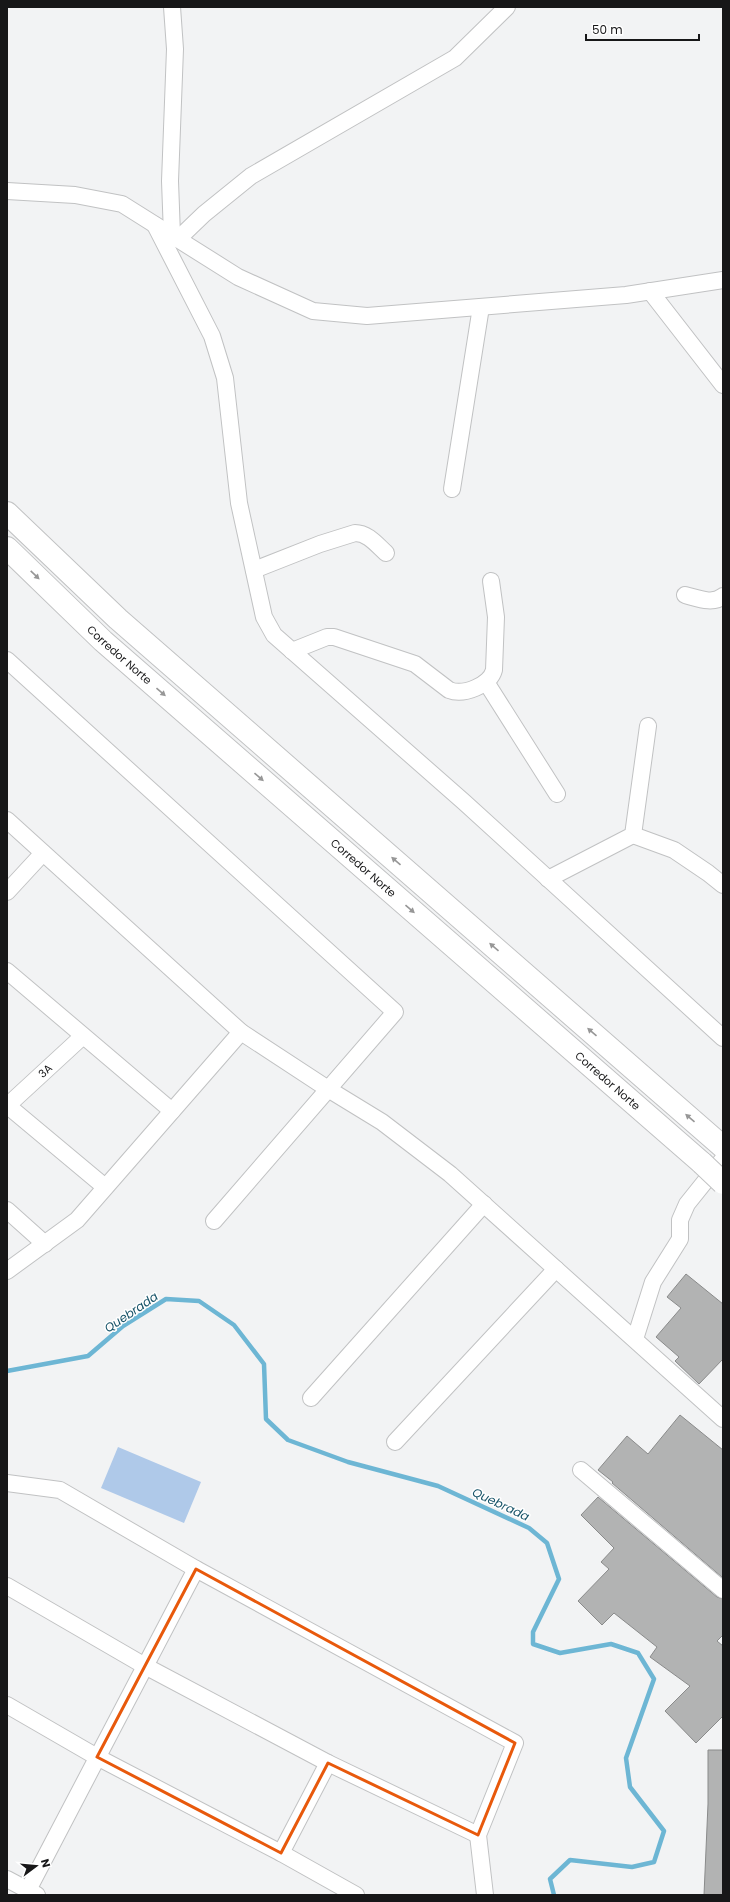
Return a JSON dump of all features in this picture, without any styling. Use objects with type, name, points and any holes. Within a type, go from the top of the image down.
[{"type":"highway","name":"Corredor Norte","points":[[7,513],[118,619],[717,1153],[723,1183]]},
{"type":"highway","name":"Corredor Norte","points":[[7,548],[103,641],[717,1153]]},
{"type":"street","points":[[172,7],[175,49],[170,181],[175,237]]},
{"type":"street","points":[[175,237],[251,176],[455,58],[502,9]]},
{"type":"street","points":[[7,191],[75,196],[122,204],[238,277],[313,311],[367,316],[626,295],[723,280]]},
{"type":"street","points":[[155,225],[212,336],[225,378],[239,503],[264,617],[274,635],[464,802],[723,1038]]},
{"type":"street","points":[[650,291],[723,385]]},
{"type":"street","points":[[452,489],[481,307]]},
{"type":"street","points":[[254,570],[320,544],[361,533],[367,536],[386,553]]},
{"type":"street","points":[[292,651],[327,637],[334,637],[415,664],[449,690],[462,692],[486,682],[492,677],[494,670],[496,616],[491,581]]},
{"type":"street","points":[[685,595],[710,600],[718,600],[723,596]]},
{"type":"street","points":[[7,660],[395,1012],[214,1220]]},
{"type":"street","points":[[486,682],[557,794]]},
{"type":"street","points":[[633,835],[648,726]]},
{"type":"street","points":[[7,820],[241,1032],[328,1089],[382,1122],[450,1174],[723,1419]]},
{"type":"street","points":[[548,878],[633,835],[674,850],[708,872],[723,885]]},
{"type":"street","points":[[7,892],[43,853]]},
{"type":"street","points":[[7,972],[172,1111]]},
{"type":"street","points":[[7,1271],[77,1220],[241,1032]]},
{"type":"street","name":"3A","points":[[7,1106],[84,1036]]},
{"type":"street","points":[[7,1106],[105,1187]]},
{"type":"street","points":[[635,1339],[653,1282],[680,1239],[680,1220],[687,1204],[717,1153]]},
{"type":"street","points":[[311,1398],[484,1204]]},
{"type":"street","points":[[7,1210],[45,1244]]},
{"type":"street","points":[[395,1442],[556,1269]]},
{"type":"street","points":[[581,1470],[723,1590]]},
{"type":"street","points":[[7,1483],[60,1490],[196,1569],[515,1743],[478,1836],[485,1895]]},
{"type":"street","points":[[7,1879],[33,1892],[97,1757],[196,1569]]},
{"type":"street","points":[[7,1586],[145,1666],[328,1763],[478,1836]]},
{"type":"street","points":[[7,1705],[97,1757],[280,1853],[356,1895]]},
{"type":"street","points":[[280,1853],[328,1763]]},
{"type":"highlighted area","points":[[196,1569],[515,1743],[478,1835],[328,1763],[281,1853],[97,1757]]},
{"type":"shaded area","points":[[118,1447],[201,1482],[184,1523],[101,1488]]},
{"type":"building","points":[[686,1274],[723,1304],[723,1359],[699,1384],[675,1361],[679,1357],[656,1337],[681,1308],[667,1297]]},
{"type":"building","points":[[680,1415],[723,1450],[723,1578],[598,1470],[627,1436],[648,1454]]},
{"type":"building","points":[[598,1497],[717,1597],[723,1599],[723,1635],[717,1641],[723,1646],[723,1716],[696,1743],[665,1711],[690,1686],[650,1657],[657,1647],[614,1613],[602,1625],[578,1601],[609,1569],[601,1562],[614,1548],[581,1515]]},
{"type":"building","points":[[708,1750],[723,1750],[723,1895],[704,1895],[708,1804]]},
{"type":"waterway","name":"Quebrada","points":[[7,1371],[88,1356],[123,1326],[166,1299],[199,1301],[234,1325],[264,1364],[266,1419],[288,1440],[348,1462],[438,1486],[529,1528],[547,1543],[559,1579],[533,1632],[533,1644],[560,1653],[611,1644],[638,1653],[654,1679],[626,1758],[630,1787],[664,1831],[654,1862],[632,1867],[570,1860],[550,1879],[554,1895]]}]
